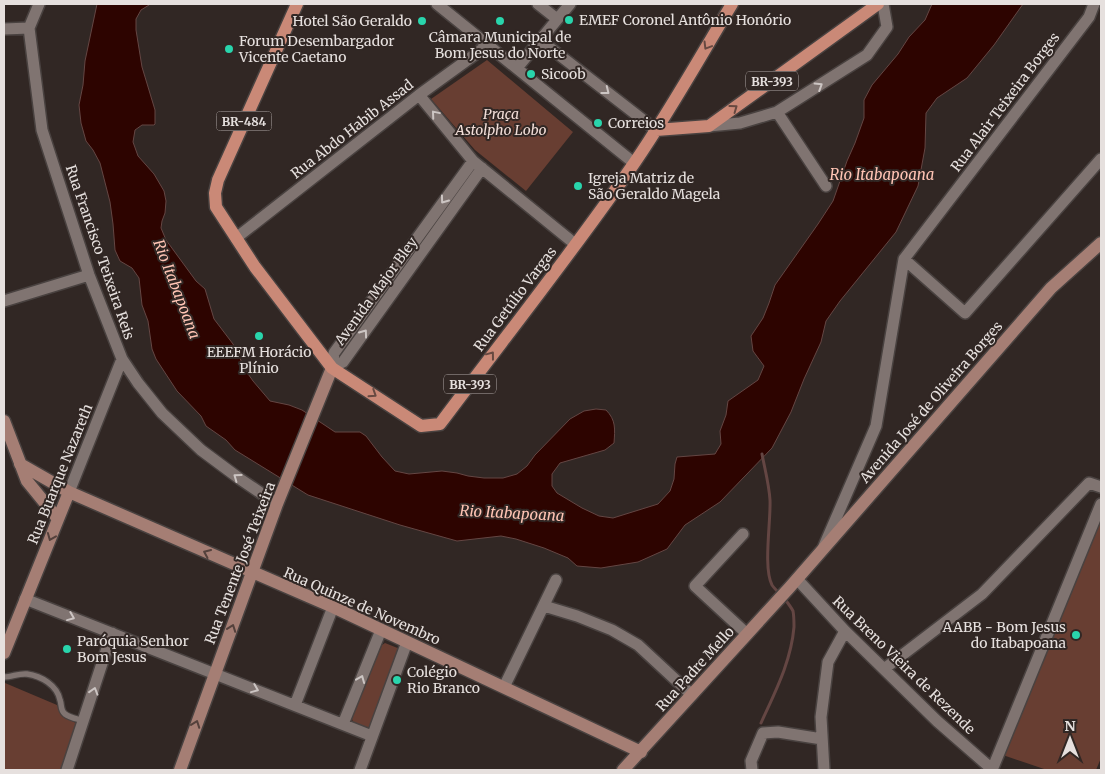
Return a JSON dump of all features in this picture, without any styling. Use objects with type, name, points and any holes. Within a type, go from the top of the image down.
[{"type":"main road","name":"BR-484","points":[[297,4],[218,180],[215,193],[216,207],[255,267],[332,368]]},
{"type":"main road","name":"BR-393","points":[[634,163],[732,4]]},
{"type":"main road","name":"BR-393","points":[[709,126],[878,4]]},
{"type":"main road","points":[[656,130],[709,126]]},
{"type":"main road","name":"Rua Getúlio Vargas","points":[[332,368],[421,426],[440,424],[634,163]]},
{"type":"main road","name":"Avenida José de Oliveira Borges","points":[[793,583],[1051,288],[1101,243]]},
{"type":"main road","name":"Rua Tenente José Teixeira","points":[[180,770],[277,504],[332,368]]},
{"type":"main road","points":[[4,421],[27,481],[58,519]]},
{"type":"main road","name":"Rua Quinze de Novembro","points":[[20,464],[69,492],[333,608],[641,752]]},
{"type":"main road","name":"Rua Buarque Nazareth","points":[[4,653],[69,492]]},
{"type":"main road","name":"Rua Padre Mello","points":[[623,770],[793,583]]},
{"type":"street","name":"Rua Francisco Teixeira Reis","points":[[38,4],[29,28],[42,130],[89,275],[122,359],[162,413],[195,444],[277,504]]},
{"type":"street","points":[[437,4],[634,163]]},
{"type":"street","points":[[538,4],[557,19]]},
{"type":"street","points":[[517,68],[570,4]]},
{"type":"street","points":[[709,126],[740,123],[778,112],[867,55],[887,27],[883,4]]},
{"type":"street","name":"Rua Alair Teixeira Borges","points":[[821,552],[876,426],[904,259],[1089,17],[1094,4]]},
{"type":"street","points":[[4,29],[29,28]]},
{"type":"street","points":[[540,40],[656,130]]},
{"type":"street","name":"Rua Abdo Habib Assad","points":[[236,238],[419,95],[488,44]]},
{"type":"street","points":[[419,95],[478,164],[575,244]]},
{"type":"street","points":[[778,112],[826,186]]},
{"type":"street","points":[[904,259],[965,313],[1101,160]]},
{"type":"street","name":"Avenida Major Bley","points":[[332,368],[334,353],[478,164]]},
{"type":"street","points":[[4,301],[89,275]]},
{"type":"street","name":"Rua Buarque Nazareth","points":[[69,492],[122,359]]},
{"type":"street","points":[[884,669],[982,594],[1089,483],[1101,487]]},
{"type":"street","points":[[992,770],[1101,504]]},
{"type":"street","points":[[744,534],[695,586],[747,634]]},
{"type":"street","points":[[504,687],[556,580]]},
{"type":"street","name":"Rua Breno Vieira de Rezende","points":[[793,583],[937,721],[992,770]]},
{"type":"street","points":[[25,599],[372,736]]},
{"type":"street","points":[[544,606],[577,616],[612,630],[638,645],[692,695]]},
{"type":"street","points":[[295,705],[333,608]]},
{"type":"street","points":[[343,724],[381,630]]},
{"type":"street","points":[[824,770],[821,717],[828,662],[845,631]]},
{"type":"street","points":[[67,770],[112,633]]},
{"type":"street","points":[[360,770],[407,642]]},
{"type":"street","points":[[752,766],[763,733],[778,732],[822,739]]},
{"type":"lane","points":[[4,677],[26,674],[48,682],[57,692],[61,708],[65,714],[84,722]]},
{"type":"green space","name":"Praça Astolpho Lobo","points":[[487,60],[573,132],[526,191],[475,150],[431,99]]},
{"type":"green space","name":"AABB - Bom Jesus do Itabapoana","points":[[1101,516],[1101,758],[1096,770],[1047,770],[1000,754]]},
{"type":"green space","points":[[385,643],[400,649],[369,729],[353,722],[351,716],[382,645]]},
{"type":"green space","points":[[5,683],[57,705],[64,717],[80,725],[64,770],[4,770]]},
{"type":"water","name":"Rio Itabapoana","points":[[97,4],[149,4],[141,10],[136,19],[136,30],[142,67],[155,110],[155,124],[142,125],[135,130],[133,142],[138,156],[154,174],[164,191],[166,201],[161,228],[166,240],[196,281],[205,289],[214,319],[233,344],[246,371],[270,401],[302,410],[335,432],[360,432],[366,436],[395,471],[409,474],[442,471],[484,478],[503,478],[517,474],[527,466],[535,455],[570,419],[584,411],[606,410],[612,417],[614,425],[614,443],[605,450],[560,463],[552,474],[552,486],[557,493],[582,508],[599,516],[613,518],[658,504],[670,491],[677,457],[715,454],[721,444],[720,431],[726,415],[728,401],[758,380],[764,366],[753,351],[751,336],[763,318],[775,285],[833,201],[864,118],[864,100],[872,85],[898,54],[909,37],[925,20],[932,4],[1023,4],[994,45],[967,78],[937,98],[926,113],[925,148],[918,186],[896,232],[826,321],[821,342],[791,412],[772,448],[720,502],[685,525],[667,549],[638,562],[601,568],[577,566],[568,558],[544,548],[501,536],[457,541],[400,525],[308,495],[235,450],[226,440],[206,426],[201,416],[177,391],[156,359],[152,349],[148,321],[142,305],[139,278],[132,268],[120,261],[115,250],[110,202],[100,163],[86,141],[81,123],[79,105],[85,61]]},
{"type":"waterway","points":[[762,454],[770,500],[769,577],[772,585],[780,594]]},
{"type":"waterway","points":[[761,723],[782,676],[790,652],[794,617],[793,611],[784,598]]},
{"type":"place","name":"EMEF Coronel Antônio Honório","points":[[569,20]]},
{"type":"place","name":"Hotel São Geraldo","points":[[422,21]]},
{"type":"place","name":"Câmara Municipal de Bom Jesus do Norte","points":[[500,21]]},
{"type":"place","name":"Forum Desembargador Vicente Caetano","points":[[229,49]]},
{"type":"place","name":"Sicoob","points":[[531,74]]},
{"type":"place","name":"Correios","points":[[598,123]]},
{"type":"place","name":"Igreja Matriz de São Geraldo Magela","points":[[578,186]]},
{"type":"place","name":"EEEFM Horácio Plínio","points":[[259,336]]},
{"type":"place","name":"AABB - Bom Jesus do Itabapoana","points":[[1076,635]]},
{"type":"place","name":"Paróquia Senhor Bom Jesus","points":[[67,649]]},
{"type":"place","name":"Colégio Rio Branco","points":[[397,680]]}]
